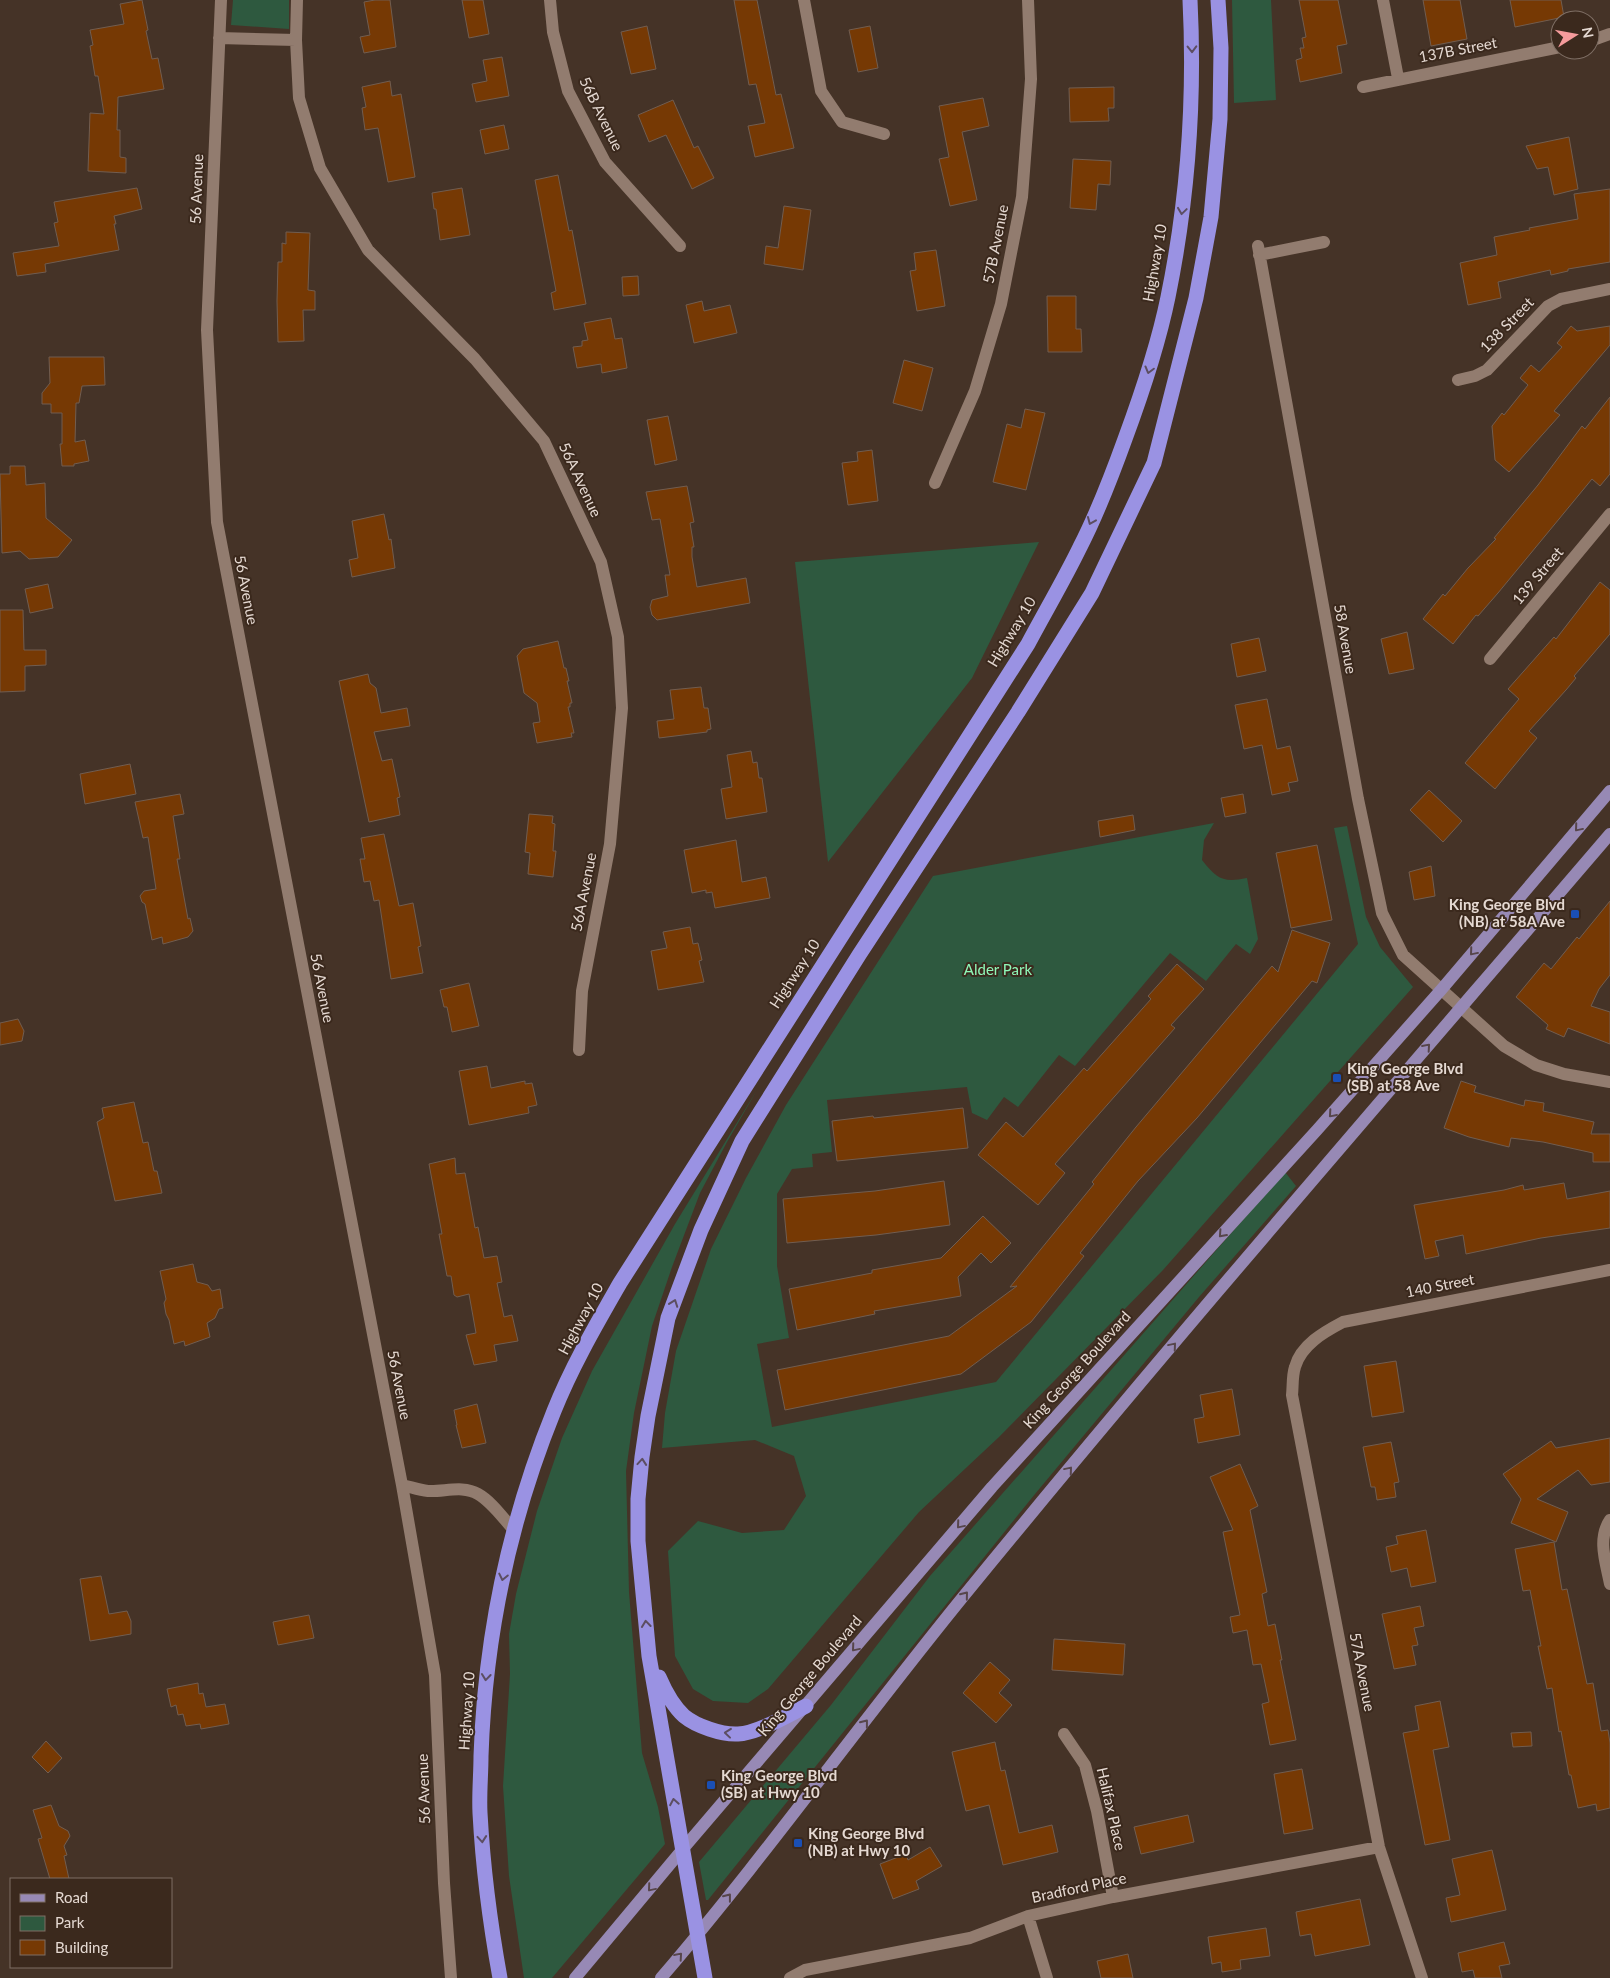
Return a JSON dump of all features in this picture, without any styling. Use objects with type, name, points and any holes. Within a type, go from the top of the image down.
[{"type":"highway","name":"Highway 10","points":[[500,1978],[489,1921],[480,1812],[483,1709],[492,1629],[513,1529],[554,1411],[584,1347],[620,1283],[1028,644],[1081,547],[1114,468],[1145,383],[1168,298],[1183,209],[1191,119],[1192,49],[1190,0]]},
{"type":"highway","points":[[705,1978],[649,1656],[638,1541],[638,1499],[648,1416],[668,1318],[701,1230],[742,1141],[859,955],[1018,712],[1092,593],[1154,463],[1196,298],[1211,217],[1220,120],[1218,0]]},
{"type":"highway","points":[[649,1656],[666,1693],[685,1716],[714,1732],[739,1734],[765,1726],[806,1706]]},
{"type":"main road","name":"King George Boulevard","points":[[575,1978],[992,1488],[1317,1130],[1441,990],[1610,791]]},
{"type":"main road","points":[[661,1978],[698,1935],[965,1594],[1304,1190],[1610,834]]},
{"type":"street","name":"56 Avenue","points":[[221,0],[207,330],[217,522],[402,1484],[435,1676],[444,1883],[451,1978]]},
{"type":"street","name":"56A Avenue","points":[[297,0],[296,40],[299,98],[320,168],[368,250],[475,359],[544,441],[601,562],[618,637],[622,708],[610,844],[582,991],[579,1050]]},
{"type":"street","name":"56B Avenue","points":[[550,0],[553,32],[568,91],[605,162],[680,246]]},
{"type":"street","points":[[804,0],[821,91],[842,122],[884,134]]},
{"type":"street","name":"57B Avenue","points":[[935,483],[975,391],[1001,304],[1022,197],[1031,79],[1028,0]]},
{"type":"street","points":[[1383,0],[1398,78]]},
{"type":"street","points":[[219,38],[296,40]]},
{"type":"street","name":"137B Street","points":[[1363,87],[1398,78],[1550,48]]},
{"type":"street","name":"58 Avenue","points":[[1324,242],[1258,251],[1357,789],[1382,912],[1403,955],[1504,1046],[1536,1065],[1564,1074],[1610,1082]]},
{"type":"street","name":"138 Street","points":[[1458,380],[1475,376],[1487,370],[1548,306],[1561,299],[1610,290]]},
{"type":"street","name":"139 Street","points":[[1490,659],[1610,514]]},
{"type":"street","name":"140 Street","points":[[1295,1367],[1304,1350],[1312,1342],[1326,1330],[1343,1322],[1610,1270]]},
{"type":"street","name":"57A Avenue","points":[[1295,1367],[1292,1395],[1379,1847],[1422,1978]]},
{"type":"street","points":[[402,1484],[425,1491],[453,1489],[476,1493],[489,1502],[513,1529]]},
{"type":"street","points":[[1610,1520],[1603,1532],[1603,1548],[1610,1584]]},
{"type":"street","name":"Halifax Place","points":[[1064,1734],[1085,1765],[1097,1811],[1113,1897]]},
{"type":"street","name":"Bradford Place","points":[[790,1978],[805,1970],[970,1938],[1028,1916],[1113,1897],[1379,1847]]},
{"type":"street","points":[[1028,1916],[1047,1978]]},
{"type":"green space","points":[[233,0],[289,0],[289,29],[231,25]]},
{"type":"green space","points":[[1232,0],[1271,0],[1276,100],[1234,103]]},
{"type":"green space","points":[[1039,542],[972,678],[828,862],[795,562]]},
{"type":"green space","name":"Alder Park","points":[[1214,823],[1204,840],[1202,860],[1212,872],[1226,880],[1247,878],[1258,939],[1250,954],[1236,944],[1206,981],[1170,953],[1075,1066],[1059,1055],[1018,1107],[1004,1097],[987,1120],[972,1113],[967,1087],[827,1100],[832,1152],[812,1154],[813,1167],[792,1169],[777,1194],[777,1266],[789,1338],[757,1344],[772,1427],[996,1382],[1358,944],[1334,828],[1347,826],[1366,917],[1380,947],[1413,987],[1163,1270],[999,1437],[919,1512],[768,1689],[748,1703],[713,1701],[693,1689],[675,1656],[668,1551],[698,1521],[742,1533],[784,1530],[806,1496],[794,1456],[755,1440],[662,1448],[665,1413],[676,1351],[711,1249],[746,1178],[786,1105],[933,876]]},
{"type":"green space","points":[[757,1090],[700,1193],[672,1267],[652,1326],[634,1413],[626,1471],[629,1592],[642,1753],[658,1807],[665,1844],[552,1978],[524,1978],[509,1876],[503,1786],[510,1674],[509,1634],[516,1594],[537,1511],[562,1438],[592,1371],[675,1224]]},
{"type":"green space","points":[[1285,1172],[1296,1186],[1199,1297],[1035,1494],[708,1900],[706,1900],[699,1862],[831,1705],[930,1576]]},
{"type":"building","points":[[142,0],[152,59],[158,58],[164,89],[118,97],[117,130],[120,130],[120,157],[126,158],[126,173],[88,171],[90,113],[104,114],[98,76],[95,76],[90,46],[93,45],[90,30],[124,24],[120,4]]},
{"type":"building","points":[[390,0],[396,47],[364,53],[360,37],[370,35],[364,2]]},
{"type":"building","points":[[462,0],[483,0],[489,34],[469,38]]},
{"type":"building","points":[[734,0],[757,0],[776,95],[781,94],[794,148],[755,157],[748,126],[765,123],[756,84],[749,85]]},
{"type":"building","points":[[1299,0],[1338,0],[1347,44],[1337,46],[1342,73],[1300,82],[1296,60],[1302,58],[1300,48],[1304,48],[1302,38],[1306,37]]},
{"type":"building","points":[[1423,0],[1460,0],[1467,39],[1431,46]]},
{"type":"building","points":[[1510,0],[1561,0],[1563,10],[1550,10],[1550,20],[1515,27]]},
{"type":"building","points":[[647,26],[656,69],[631,74],[621,32]]},
{"type":"building","points":[[870,26],[878,68],[858,72],[849,30]]},
{"type":"building","points":[[502,57],[509,96],[476,102],[472,84],[487,81],[483,60]]},
{"type":"building","points":[[390,81],[392,96],[401,94],[415,177],[388,182],[378,128],[365,130],[362,108],[366,107],[362,87]]},
{"type":"building","points":[[1114,87],[1114,108],[1108,108],[1109,121],[1070,122],[1069,88]]},
{"type":"building","points":[[983,98],[989,126],[962,132],[977,200],[950,206],[939,159],[949,157],[939,106]]},
{"type":"building","points":[[673,100],[694,148],[698,146],[714,178],[692,189],[666,135],[649,142],[638,115]]},
{"type":"building","points":[[504,125],[509,149],[485,154],[480,130]]},
{"type":"building","points":[[1569,137],[1578,189],[1554,195],[1548,167],[1537,169],[1526,146]]},
{"type":"building","points":[[1073,159],[1111,161],[1110,185],[1098,184],[1096,210],[1070,208]]},
{"type":"building","points":[[558,175],[569,231],[572,230],[586,304],[554,310],[551,293],[556,291],[535,180]]},
{"type":"building","points":[[137,188],[142,209],[114,216],[119,250],[45,264],[46,272],[17,276],[13,253],[59,246],[54,223],[58,222],[54,202]]},
{"type":"building","points":[[462,188],[470,235],[440,240],[432,193]]},
{"type":"building","points":[[1610,189],[1610,262],[1568,269],[1568,271],[1551,275],[1550,270],[1498,282],[1501,298],[1468,305],[1460,263],[1497,255],[1494,237],[1578,219],[1574,194]]},
{"type":"building","points":[[784,206],[811,210],[803,270],[764,264],[766,246],[778,248]]},
{"type":"building","points":[[286,232],[310,233],[308,290],[315,291],[315,310],[303,310],[304,341],[278,342],[278,262],[282,262],[282,243],[286,244]]},
{"type":"building","points":[[936,250],[945,306],[917,311],[910,271],[916,270],[914,253]]},
{"type":"building","points":[[638,276],[639,295],[623,296],[622,277]]},
{"type":"building","points":[[1047,296],[1076,296],[1076,329],[1081,329],[1082,352],[1048,352]]},
{"type":"building","points":[[702,301],[704,311],[730,305],[737,333],[694,343],[686,305]]},
{"type":"building","points":[[611,318],[615,339],[622,338],[627,368],[602,373],[601,364],[577,368],[573,347],[582,346],[582,341],[588,340],[584,323]]},
{"type":"building","points":[[1571,326],[1577,331],[1610,326],[1610,345],[1554,411],[1560,415],[1509,472],[1495,460],[1492,426],[1502,413],[1504,415],[1528,385],[1520,378],[1531,365],[1539,372],[1562,347],[1557,343]]},
{"type":"building","points":[[49,357],[104,357],[105,385],[82,386],[79,403],[76,403],[75,442],[85,440],[89,461],[74,464],[74,466],[62,466],[60,444],[62,444],[62,413],[51,413],[51,404],[42,404],[42,393],[50,383]]},
{"type":"building","points":[[904,360],[933,368],[922,411],[893,403]]},
{"type":"building","points":[[1610,397],[1610,474],[1600,486],[1592,479],[1498,593],[1478,616],[1476,615],[1453,644],[1423,619],[1443,594],[1445,596],[1468,568],[1496,539],[1494,538],[1538,485],[1582,426],[1585,429]]},
{"type":"building","points":[[1025,409],[1045,413],[1026,490],[993,482],[1007,424],[1021,428]]},
{"type":"building","points":[[668,416],[677,460],[655,465],[647,420]]},
{"type":"building","points":[[872,450],[878,501],[848,505],[842,463],[858,461],[857,452]]},
{"type":"building","points":[[10,466],[25,466],[26,485],[45,483],[46,518],[72,540],[58,557],[29,559],[20,551],[2,553],[0,474],[10,474]]},
{"type":"building","points":[[687,486],[694,522],[690,523],[694,547],[692,547],[692,557],[697,587],[746,578],[750,603],[657,620],[652,615],[650,607],[652,600],[668,596],[665,575],[670,575],[660,519],[652,520],[646,492]]},
{"type":"building","points":[[384,514],[389,540],[391,539],[395,568],[352,577],[349,560],[358,558],[352,521]]},
{"type":"building","points":[[1600,582],[1610,590],[1610,634],[1574,676],[1576,678],[1566,690],[1529,731],[1537,738],[1495,789],[1465,763],[1519,699],[1508,689],[1554,637],[1556,639]]},
{"type":"building","points":[[48,584],[53,608],[30,613],[25,589]]},
{"type":"building","points":[[0,610],[23,610],[24,650],[46,650],[46,665],[25,666],[25,691],[0,692]]},
{"type":"building","points":[[1407,632],[1414,669],[1389,674],[1381,639]]},
{"type":"building","points":[[1259,638],[1266,671],[1237,677],[1231,644]]},
{"type":"building","points":[[558,641],[569,681],[567,681],[572,703],[568,707],[574,733],[571,733],[572,737],[537,743],[533,723],[540,722],[537,703],[524,693],[517,656],[523,649]]},
{"type":"building","points":[[368,674],[370,683],[376,688],[381,713],[407,708],[410,726],[374,732],[382,761],[392,759],[400,797],[397,798],[400,815],[369,822],[339,681]]},
{"type":"building","points":[[701,687],[704,708],[708,708],[711,729],[707,730],[707,732],[659,738],[657,721],[674,719],[670,690]]},
{"type":"building","points":[[1267,699],[1277,749],[1290,746],[1298,781],[1288,783],[1290,791],[1272,795],[1262,745],[1244,749],[1235,705]]},
{"type":"building","points":[[751,751],[753,763],[757,762],[759,778],[762,778],[767,812],[726,819],[721,789],[732,787],[727,755]]},
{"type":"building","points":[[130,764],[136,794],[85,804],[80,774]]},
{"type":"building","points":[[1429,790],[1462,821],[1443,842],[1410,810]]},
{"type":"building","points":[[180,794],[184,814],[173,816],[180,859],[177,859],[188,919],[190,918],[193,931],[188,937],[163,944],[162,937],[152,940],[145,904],[140,896],[144,891],[156,889],[148,837],[143,838],[135,802]]},
{"type":"building","points":[[1243,794],[1246,813],[1225,817],[1221,798]]},
{"type":"building","points":[[529,814],[553,816],[552,823],[555,824],[553,851],[556,851],[553,877],[528,874],[530,853],[525,852]]},
{"type":"building","points":[[1133,815],[1135,830],[1100,837],[1098,821]]},
{"type":"building","points":[[384,834],[399,906],[413,903],[421,946],[418,947],[423,973],[391,979],[379,900],[374,901],[370,881],[364,882],[360,859],[365,859],[361,838]]},
{"type":"building","points":[[736,840],[742,882],[766,877],[770,898],[715,908],[712,892],[706,893],[706,890],[692,893],[684,850]]},
{"type":"building","points":[[1317,845],[1332,920],[1291,928],[1276,853]]},
{"type":"building","points":[[1431,866],[1435,896],[1414,900],[1409,872]]},
{"type":"building","points":[[1610,901],[1610,975],[1599,989],[1591,1006],[1610,1012],[1610,1044],[1568,1028],[1564,1037],[1546,1029],[1548,1025],[1516,997],[1544,963],[1551,969]]},
{"type":"building","points":[[690,927],[693,944],[698,943],[702,960],[699,961],[704,982],[658,990],[651,951],[667,948],[663,932]]},
{"type":"building","points":[[1292,930],[1330,943],[1317,983],[1312,981],[1197,1118],[1138,1181],[1080,1253],[1084,1256],[1031,1322],[961,1374],[785,1410],[777,1370],[949,1336],[1017,1286],[1010,1287],[1094,1184],[1092,1182],[1136,1127],[1272,966],[1278,972]]},
{"type":"building","points":[[1177,964],[1204,989],[1171,1025],[1175,1028],[1055,1164],[1065,1173],[1038,1205],[978,1155],[1006,1122],[1023,1137],[1084,1068],[1087,1071],[1151,999],[1148,996]]},
{"type":"building","points":[[469,983],[479,1026],[452,1032],[447,1007],[444,1007],[440,990]]},
{"type":"building","points":[[18,1019],[24,1031],[22,1041],[0,1045],[0,1023]]},
{"type":"building","points":[[487,1066],[491,1088],[525,1081],[525,1084],[532,1083],[537,1105],[528,1107],[529,1113],[469,1125],[459,1071]]},
{"type":"building","points":[[1461,1081],[1476,1086],[1474,1092],[1524,1106],[1525,1100],[1544,1103],[1543,1111],[1594,1122],[1591,1134],[1610,1134],[1610,1162],[1593,1162],[1593,1153],[1543,1142],[1511,1138],[1509,1147],[1469,1137],[1444,1128]]},
{"type":"building","points":[[134,1102],[143,1143],[148,1142],[154,1171],[157,1171],[162,1193],[115,1201],[97,1122],[104,1118],[102,1108]]},
{"type":"building","points":[[963,1108],[968,1148],[837,1161],[832,1121]]},
{"type":"building","points":[[455,1158],[456,1174],[465,1173],[475,1228],[478,1227],[484,1258],[497,1256],[502,1282],[497,1283],[504,1317],[512,1315],[518,1341],[494,1345],[497,1361],[474,1365],[466,1335],[476,1333],[469,1294],[457,1297],[454,1295],[451,1276],[447,1276],[439,1234],[442,1234],[429,1164]]},
{"type":"building","points":[[944,1181],[950,1225],[876,1235],[787,1243],[783,1199],[875,1191]]},
{"type":"building","points":[[1564,1183],[1567,1199],[1610,1191],[1610,1228],[1541,1238],[1466,1254],[1463,1235],[1435,1241],[1439,1256],[1425,1259],[1414,1205],[1523,1185],[1524,1190]]},
{"type":"building","points":[[983,1216],[1011,1243],[991,1263],[981,1253],[958,1277],[961,1296],[874,1311],[875,1314],[797,1330],[789,1289],[872,1273],[872,1270],[941,1258]]},
{"type":"building","points":[[193,1264],[197,1282],[208,1285],[212,1291],[220,1289],[223,1308],[219,1309],[215,1318],[207,1323],[210,1337],[185,1346],[184,1341],[174,1344],[166,1314],[164,1303],[166,1299],[160,1271]]},
{"type":"building","points":[[1396,1361],[1404,1412],[1372,1417],[1364,1366]]},
{"type":"building","points":[[1232,1389],[1240,1435],[1198,1443],[1194,1419],[1204,1417],[1200,1395]]},
{"type":"building","points":[[477,1404],[486,1443],[462,1448],[454,1410]]},
{"type":"building","points":[[1610,1438],[1610,1482],[1591,1485],[1578,1470],[1537,1499],[1568,1512],[1556,1542],[1511,1523],[1521,1499],[1503,1474],[1551,1441],[1556,1448]]},
{"type":"building","points":[[1391,1442],[1399,1482],[1394,1483],[1396,1497],[1377,1500],[1375,1487],[1371,1487],[1363,1447]]},
{"type":"building","points":[[1240,1464],[1258,1506],[1250,1510],[1267,1592],[1262,1594],[1268,1626],[1275,1624],[1296,1740],[1270,1745],[1262,1704],[1269,1702],[1261,1664],[1253,1665],[1247,1630],[1233,1633],[1230,1617],[1240,1615],[1223,1532],[1233,1530],[1210,1477]]},
{"type":"building","points":[[1426,1530],[1436,1582],[1411,1587],[1407,1568],[1391,1572],[1386,1547],[1398,1544],[1396,1536]]},
{"type":"building","points":[[1554,1542],[1562,1590],[1567,1589],[1587,1684],[1593,1683],[1601,1731],[1608,1730],[1610,1743],[1610,1808],[1597,1811],[1596,1804],[1578,1808],[1571,1775],[1569,1775],[1561,1731],[1559,1732],[1552,1688],[1547,1689],[1538,1646],[1541,1646],[1530,1590],[1523,1591],[1515,1549]]},
{"type":"building","points":[[101,1576],[109,1614],[127,1611],[131,1621],[131,1634],[90,1641],[80,1579]]},
{"type":"building","points":[[1420,1606],[1424,1626],[1414,1628],[1418,1645],[1412,1646],[1416,1665],[1394,1669],[1382,1614]]},
{"type":"building","points":[[309,1615],[314,1638],[278,1645],[273,1622]]},
{"type":"building","points":[[1054,1639],[1125,1644],[1123,1675],[1052,1670]]},
{"type":"building","points":[[990,1662],[1010,1680],[999,1693],[1012,1705],[996,1723],[963,1693]]},
{"type":"building","points":[[198,1683],[199,1694],[203,1693],[206,1707],[225,1704],[229,1724],[201,1729],[200,1724],[186,1726],[183,1714],[178,1715],[176,1705],[171,1707],[167,1689]]},
{"type":"building","points":[[1440,1701],[1449,1747],[1433,1750],[1450,1840],[1425,1845],[1403,1733],[1419,1730],[1415,1706]]},
{"type":"building","points":[[1531,1732],[1532,1746],[1513,1747],[1511,1733]]},
{"type":"building","points":[[46,1741],[62,1758],[48,1773],[32,1757]]},
{"type":"building","points":[[995,1742],[1001,1771],[1005,1770],[1019,1833],[1052,1825],[1058,1852],[1003,1865],[989,1805],[966,1811],[952,1752]]},
{"type":"building","points":[[1302,1769],[1313,1829],[1284,1834],[1274,1774]]},
{"type":"building","points":[[51,1805],[59,1826],[68,1831],[70,1836],[64,1846],[67,1855],[64,1856],[69,1878],[50,1878],[38,1839],[42,1838],[33,1810]]},
{"type":"building","points":[[1188,1815],[1194,1842],[1141,1854],[1134,1827]]},
{"type":"building","points":[[930,1847],[942,1866],[916,1881],[919,1889],[893,1899],[880,1864],[906,1854],[908,1860]]},
{"type":"building","points":[[1492,1850],[1506,1910],[1451,1922],[1446,1898],[1460,1895],[1452,1859]]},
{"type":"building","points":[[1360,1899],[1370,1945],[1315,1956],[1311,1934],[1300,1936],[1296,1912]]},
{"type":"building","points":[[1266,1928],[1270,1956],[1240,1960],[1241,1969],[1222,1972],[1221,1962],[1212,1964],[1208,1937]]},
{"type":"building","points":[[1504,1942],[1510,1964],[1499,1966],[1502,1978],[1475,1978],[1473,1970],[1462,1972],[1458,1953]]},
{"type":"building","points":[[1128,1954],[1133,1978],[1101,1978],[1097,1961]]},
{"type":"place","name":"King George Blvd (NB) at 58A Ave","points":[[1575,914]]},
{"type":"place","name":"King George Blvd (SB) at 58 Ave","points":[[1337,1078]]},
{"type":"place","name":"King George Blvd (SB) at Hwy 10","points":[[711,1785]]},
{"type":"place","name":"King George Blvd (NB) at Hwy 10","points":[[798,1843]]}]
